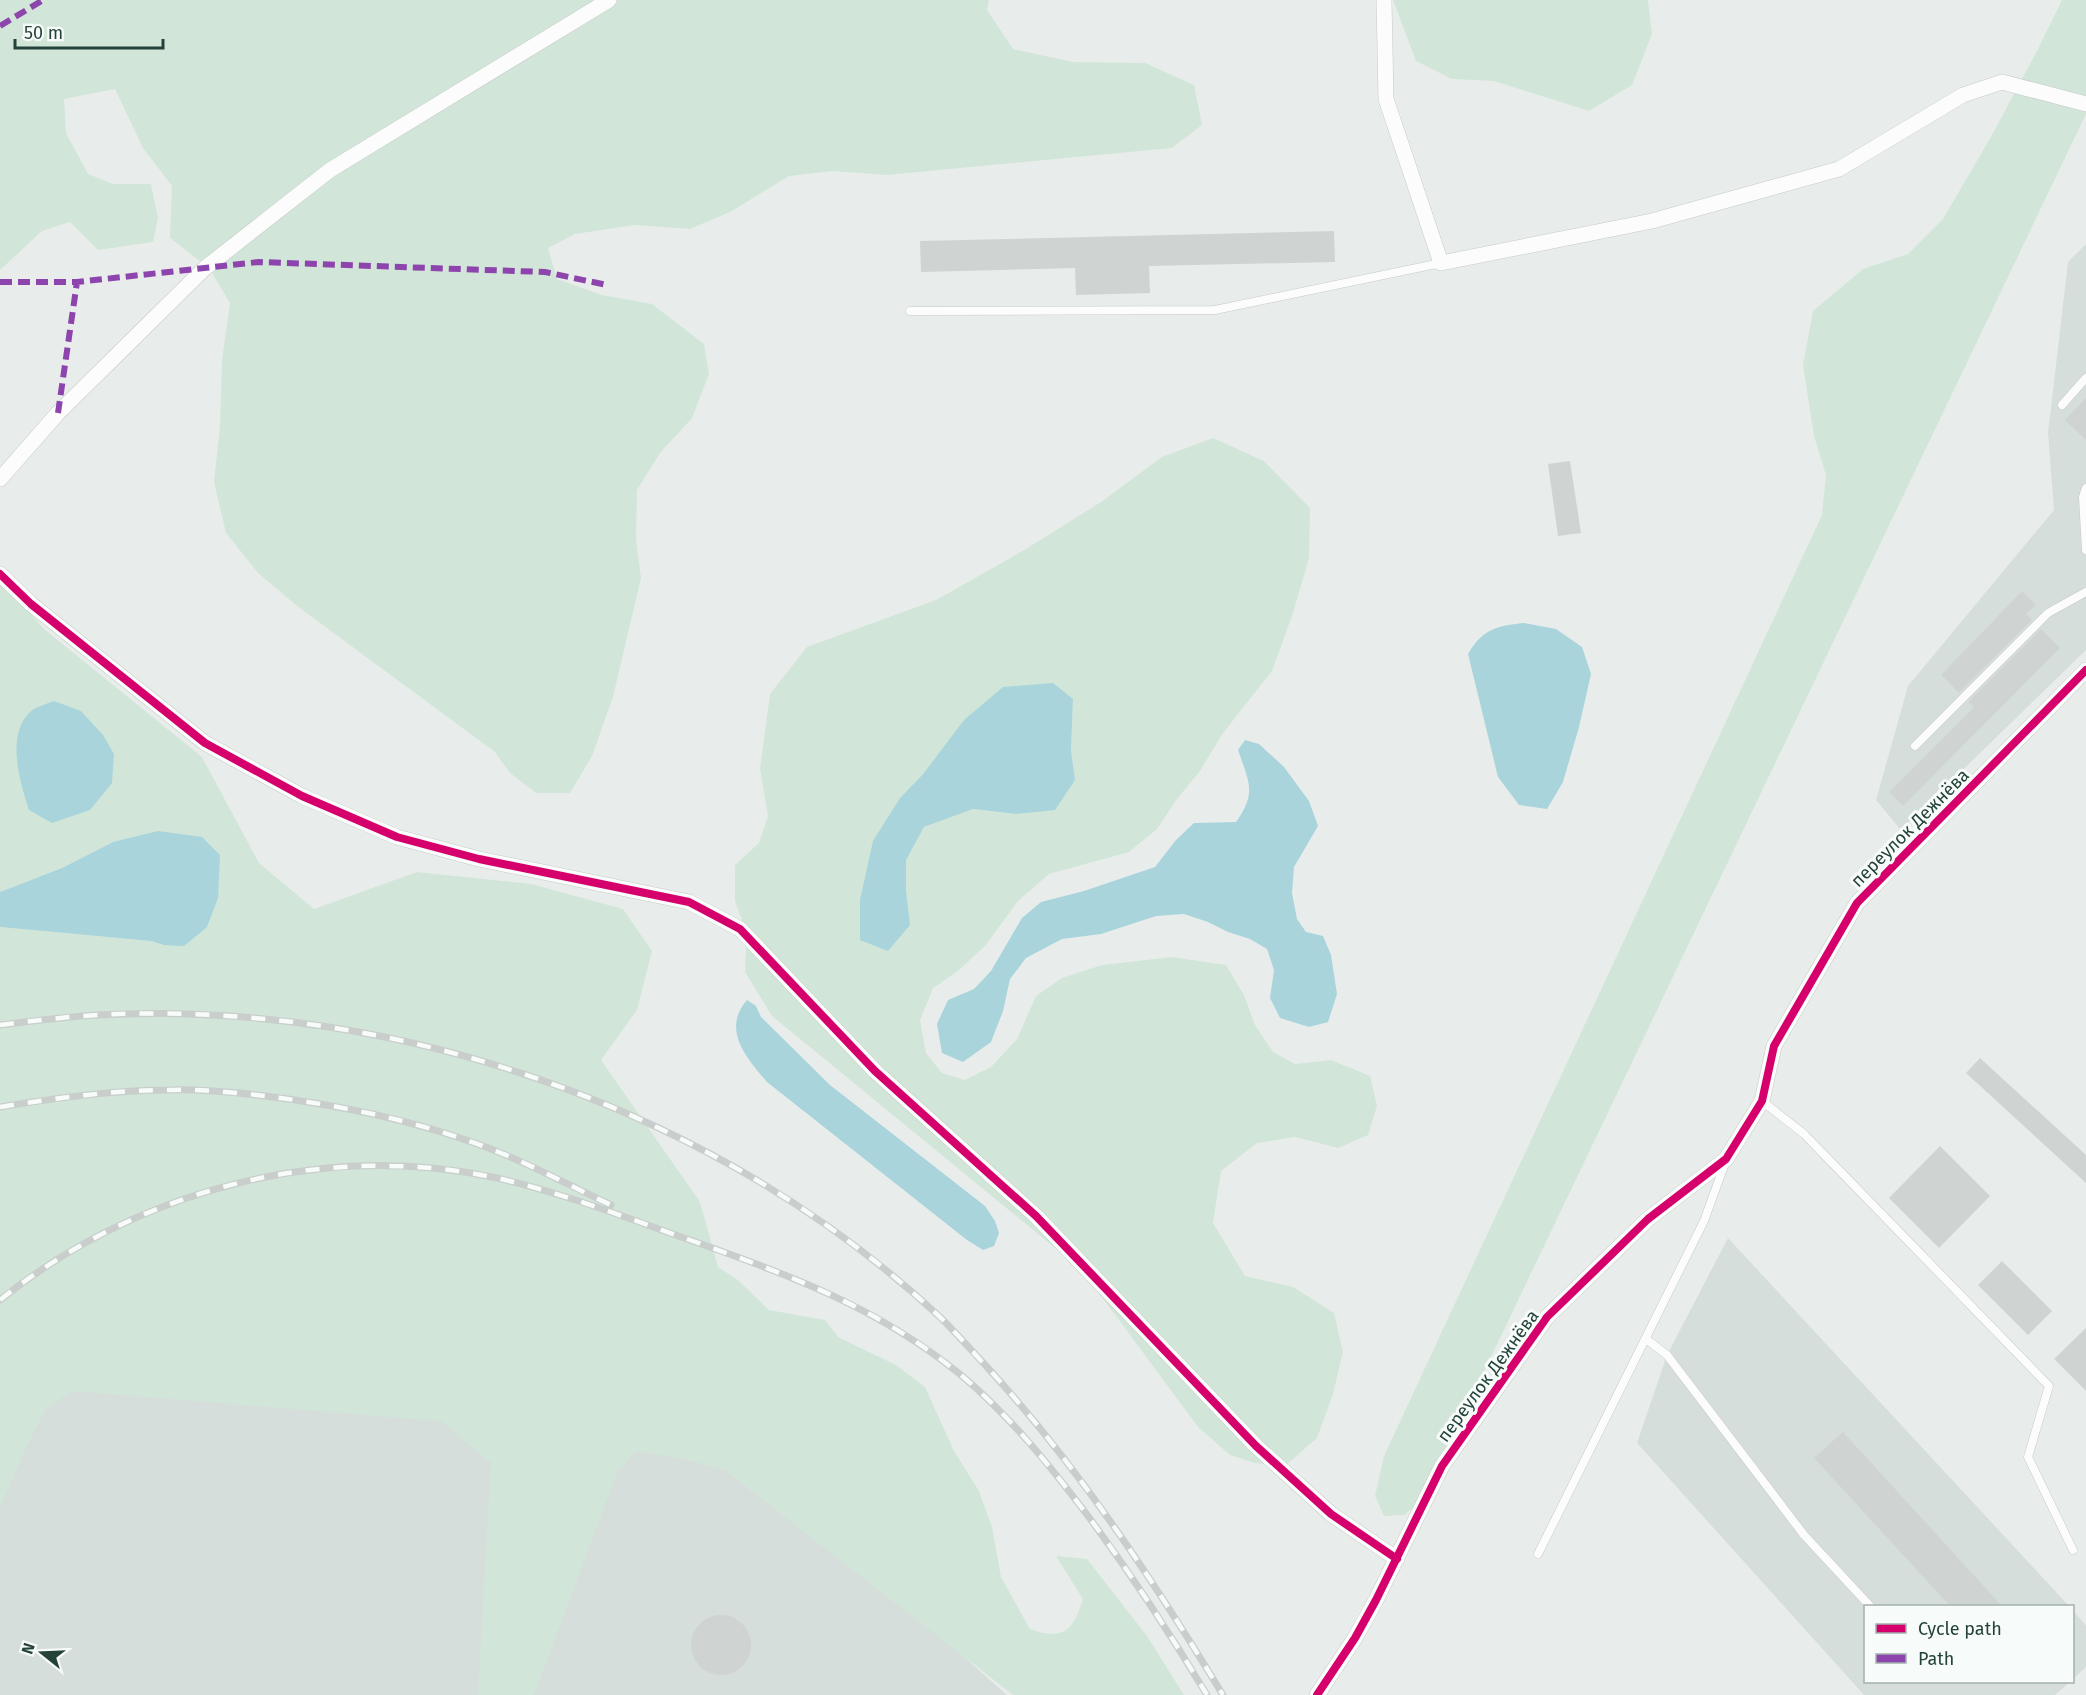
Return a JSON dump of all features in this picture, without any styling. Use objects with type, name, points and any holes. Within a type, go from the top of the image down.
[{"type":"street","points":[[0,479],[58,413],[205,268],[330,170],[609,0]]},
{"type":"street","points":[[1384,0],[1386,99],[1441,263],[1652,221],[1839,169],[1964,95],[2002,82],[2086,104]]},
{"type":"street","points":[[0,574],[32,604],[205,743],[302,796],[397,837],[478,859],[689,902],[740,929],[875,1071],[1036,1216],[1256,1446],[1331,1514],[1396,1559]]},
{"type":"street","name":"переулок Дежнёва","points":[[1317,1695],[1355,1638],[1442,1466],[1547,1317],[1648,1219],[1726,1159],[1762,1101],[1774,1046],[1857,903],[2086,670]]},
{"type":"lane","points":[[910,310],[1215,310],[1441,263]]},
{"type":"lane","points":[[2062,405],[2086,378]]},
{"type":"lane","points":[[2086,488],[2083,497],[2086,550]]},
{"type":"lane","points":[[1915,746],[2048,613],[2086,592]]},
{"type":"lane","points":[[1762,1101],[1804,1134],[2049,1386],[2028,1457],[2073,1550]]},
{"type":"lane","points":[[1538,1554],[1704,1221],[1726,1159]]},
{"type":"lane","points":[[1646,1340],[1668,1354],[1804,1535],[1869,1605]]},
{"type":"shaded area","points":[[2086,244],[2086,650],[1901,830],[1876,800],[1908,686],[2054,510],[2048,433],[2068,262]]},
{"type":"shaded area","points":[[1728,1238],[2068,1605],[1864,1605],[1864,1683],[2069,1683],[2055,1695],[1864,1695],[1637,1443],[1667,1355]]},
{"type":"shaded area","points":[[0,1370],[725,1444],[1007,1695],[0,1695]]},
{"type":"shaded area","points":[[2074,1612],[2086,1625],[2086,1667],[2074,1678]]},
{"type":"green space","points":[[0,0],[989,0],[987,10],[1013,49],[1073,62],[1145,63],[1194,85],[1202,125],[1172,148],[887,175],[832,171],[789,176],[732,211],[690,229],[635,225],[575,234],[548,248],[557,279],[602,295],[652,304],[704,344],[709,374],[692,418],[660,453],[637,490],[636,539],[641,578],[613,697],[592,756],[570,793],[536,793],[510,773],[495,752],[297,606],[258,573],[226,533],[214,482],[220,426],[222,360],[230,303],[209,268],[170,238],[172,186],[143,148],[115,89],[64,99],[66,133],[88,174],[113,184],[151,184],[158,218],[153,242],[98,250],[70,222],[42,231],[0,270]]},
{"type":"green space","points":[[1393,0],[1648,0],[1652,34],[1632,85],[1589,111],[1494,81],[1452,79],[1416,61]]},
{"type":"green space","points":[[2062,0],[2086,0],[2086,114],[1423,1499],[1404,1515],[1384,1516],[1375,1496],[1384,1456],[1822,515],[1826,475],[1814,436],[1803,365],[1813,311],[1863,269],[1908,254],[1943,219],[1992,135]]},
{"type":"green space","points":[[1213,438],[1264,461],[1310,508],[1309,558],[1293,613],[1272,671],[1223,733],[1200,771],[1177,799],[1157,829],[1129,852],[1049,874],[1018,901],[985,946],[958,971],[933,988],[920,1020],[926,1053],[942,1073],[965,1080],[991,1067],[1017,1039],[1036,996],[1062,978],[1102,965],[1172,957],[1226,965],[1244,995],[1255,1025],[1273,1052],[1295,1064],[1331,1060],[1370,1076],[1377,1106],[1368,1135],[1338,1148],[1295,1137],[1257,1143],[1221,1171],[1213,1223],[1245,1276],[1293,1287],[1334,1313],[1343,1352],[1333,1394],[1317,1438],[1285,1466],[1255,1463],[1230,1455],[1198,1427],[1082,1270],[772,1016],[745,972],[747,934],[735,901],[735,865],[759,843],[768,816],[760,769],[770,694],[807,647],[936,600],[1021,552],[1101,502],[1162,457]],"holes":[[[1073,699],[1071,750],[1075,780],[1016,814],[973,809],[924,827],[906,859],[906,891],[900,798],[924,773]]]},
{"type":"green space","points":[[0,580],[44,629],[202,757],[259,863],[314,909],[417,872],[531,884],[623,909],[652,951],[637,1010],[601,1060],[700,1202],[718,1267],[738,1280],[769,1310],[825,1320],[838,1337],[896,1365],[925,1387],[954,1451],[979,1491],[992,1527],[1001,1577],[1030,1629],[1051,1634],[1059,1633],[1071,1626],[1083,1599],[1056,1556],[1087,1559],[1147,1636],[1184,1695],[1013,1695],[725,1470],[684,1459],[636,1451],[617,1472],[534,1695],[478,1695],[491,1463],[441,1421],[72,1391],[46,1409],[27,1445],[0,1507],[0,927],[151,941],[164,945],[113,842],[62,868],[0,892]]},
{"type":"water","points":[[1524,623],[1556,629],[1582,647],[1591,674],[1563,782],[1547,809],[1519,805],[1498,777],[1468,654],[1479,639],[1491,630]]},
{"type":"water","points":[[1053,683],[1073,699],[1071,750],[1075,780],[1055,810],[1016,814],[973,809],[924,827],[906,860],[906,891],[910,925],[888,951],[860,940],[860,900],[873,841],[900,798],[924,773],[964,720],[1003,687]]},
{"type":"water","points":[[54,701],[81,711],[103,735],[114,754],[112,783],[90,810],[52,823],[29,810],[19,773],[17,747],[18,734],[29,713],[37,707]]},
{"type":"water","points":[[1245,740],[1259,744],[1284,767],[1309,801],[1318,826],[1294,867],[1292,893],[1297,919],[1306,932],[1323,936],[1331,955],[1337,994],[1328,1022],[1309,1027],[1280,1018],[1270,998],[1274,970],[1267,949],[1250,939],[1184,914],[1156,916],[1101,934],[1062,939],[1026,958],[1010,979],[1003,1011],[991,1042],[963,1062],[942,1053],[937,1024],[948,1000],[974,989],[991,971],[1022,918],[1041,902],[1084,891],[1155,867],[1176,840],[1194,823],[1236,822],[1243,812],[1249,795],[1248,779],[1238,750]]},
{"type":"water","points":[[158,831],[202,837],[220,855],[218,898],[207,927],[184,946],[0,927],[0,892],[62,868],[113,842]]},
{"type":"water","points":[[747,1000],[756,1006],[761,1017],[830,1085],[985,1206],[995,1221],[999,1233],[994,1246],[983,1250],[967,1240],[767,1082],[745,1053],[737,1033],[736,1022]]},
{"type":"building","points":[[1334,231],[1335,262],[1149,266],[1150,293],[1076,295],[1075,268],[921,272],[920,241]]},
{"type":"building","points":[[2086,398],[2086,440],[2065,420]]},
{"type":"building","points":[[1570,461],[1581,533],[1558,536],[1548,464]]},
{"type":"building","points":[[2022,591],[2036,605],[2026,614],[2032,620],[1959,693],[1941,675]]},
{"type":"building","points":[[2041,629],[2060,648],[1903,806],[1889,792],[1974,707],[1968,702]]},
{"type":"building","points":[[1980,1058],[2086,1155],[2086,1183],[1966,1073]]},
{"type":"building","points":[[1940,1146],[1990,1196],[1939,1248],[1889,1198]]},
{"type":"building","points":[[2002,1261],[2052,1311],[2028,1335],[1978,1285]]},
{"type":"building","points":[[2086,1328],[2086,1391],[2054,1359]]},
{"type":"building","points":[[1843,1432],[2001,1605],[1949,1605],[1814,1458]]},
{"type":"building","points":[[721,1615],[738,1620],[746,1628],[751,1645],[746,1662],[738,1670],[721,1675],[704,1670],[696,1662],[691,1645],[696,1628],[704,1620]]},
{"type":"railway","points":[[0,1025],[97,1015],[211,1015],[325,1026],[438,1049],[549,1083],[656,1127],[758,1181],[854,1245],[941,1318],[987,1367],[1052,1444],[1113,1525],[1223,1695]]},
{"type":"railway","points":[[0,1107],[106,1093],[149,1090],[204,1090],[315,1103],[400,1120],[455,1136],[516,1159],[611,1205]]},
{"type":"railway","points":[[0,1300],[54,1262],[111,1229],[172,1203],[235,1184],[300,1171],[365,1166],[431,1168],[497,1178],[570,1198],[763,1267],[832,1295],[897,1330],[961,1375],[997,1408],[1046,1462],[1107,1541],[1166,1628],[1207,1695]]},
{"type":"marked path","points":[[0,26],[43,0]]},
{"type":"marked path","points":[[0,282],[77,282],[259,262],[545,272],[607,285]]},
{"type":"marked path","points":[[58,413],[77,282]]},
{"type":"cycle path","points":[[0,574],[31,604],[205,743],[302,796],[397,837],[479,859],[689,902],[740,929],[875,1071],[1036,1216],[1256,1446],[1331,1514],[1397,1559]]},
{"type":"cycle path","points":[[1317,1695],[1355,1638],[1376,1600],[1442,1466],[1547,1317],[1648,1219],[1726,1159],[1762,1101],[1774,1046],[1857,903],[2086,670]]}]
